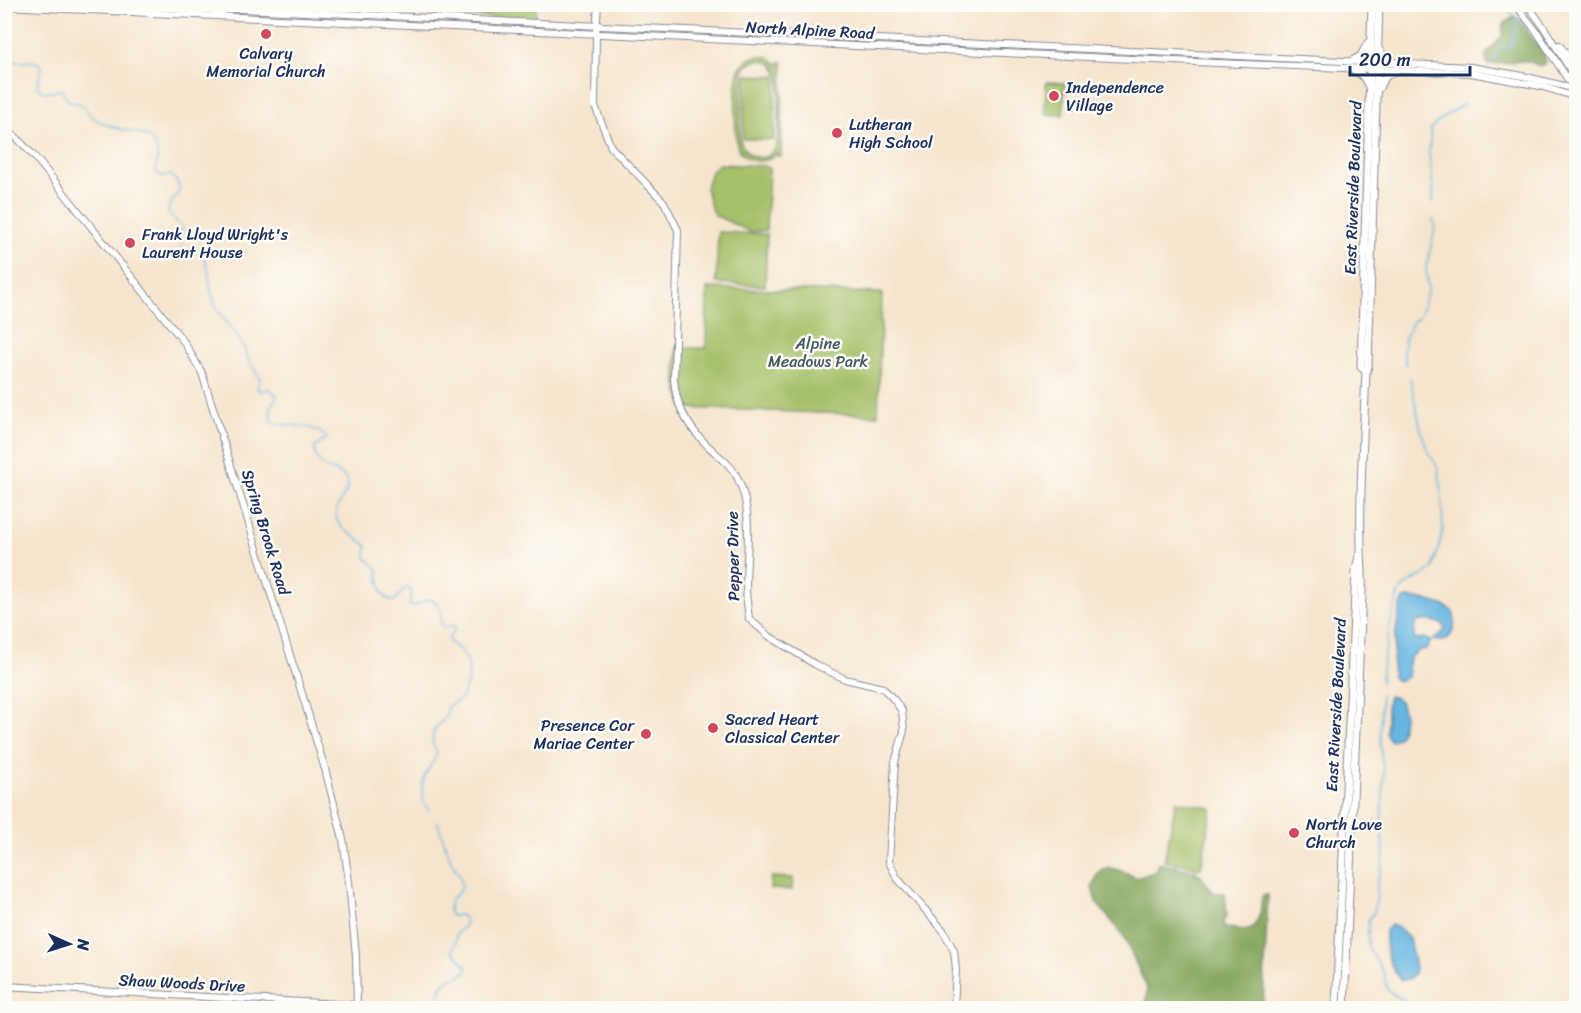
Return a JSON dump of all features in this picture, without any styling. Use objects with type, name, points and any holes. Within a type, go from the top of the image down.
[{"type":"main road","name":"North Alpine Road","points":[[135,4],[1309,63]]},
{"type":"main road","name":"Pepper Drive","points":[[598,4],[595,106],[611,147],[664,202],[678,230],[674,378],[676,396],[685,418],[704,442],[738,476],[745,496],[748,520],[746,590],[749,619],[769,636],[816,665],[845,679],[883,688],[902,711],[904,731],[895,762],[890,862],[897,878],[943,930],[954,951],[956,969],[954,1008]]},
{"type":"main road","name":"East Riverside Boulevard","points":[[1344,1008],[1342,971],[1356,571],[1360,547],[1366,371],[1368,367],[1377,96],[1371,35],[1372,4]]},
{"type":"main road","name":"East Riverside Boulevard","points":[[1366,371],[1362,367],[1370,87],[1378,49],[1379,4]]},
{"type":"main road","points":[[1515,4],[1537,32],[1576,93]]},
{"type":"main road","points":[[1527,4],[1576,65]]},
{"type":"main road","name":"North Alpine Road","points":[[4,6],[1206,62],[1471,67],[1523,76],[1576,93]]},
{"type":"main road","points":[[1543,26],[1576,79]]},
{"type":"main road","points":[[1370,87],[1363,75],[1350,64],[1366,50],[1371,35]]},
{"type":"main road","points":[[1377,96],[1381,80],[1395,67],[1378,49]]},
{"type":"main road","name":"Spring Brook Road","points":[[4,129],[35,157],[184,342],[202,372],[307,708],[340,829],[350,882],[356,956],[357,1007]]},
{"type":"main road","name":"East Riverside Boulevard","points":[[1336,1008],[1342,971]]},
{"type":"main road","name":"Shaw Woods Drive","points":[[4,986],[357,1007]]},
{"type":"green space","points":[[464,5],[536,5],[536,19],[463,16]]},
{"type":"green space","points":[[1515,16],[1542,50],[1545,64],[1541,66],[1522,61],[1487,64],[1486,55],[1503,35],[1503,25]]},
{"type":"green space","points":[[757,56],[769,57],[779,65],[783,62],[781,156],[777,156],[777,153],[767,160],[759,161],[750,160],[741,153],[736,134],[739,70],[746,61]],"holes":[[[762,60],[772,65],[779,79],[778,141],[772,152],[762,158],[750,155],[742,145],[740,138],[742,75],[749,64]]]},
{"type":"green space","points":[[745,75],[776,76],[774,140],[743,139]]},
{"type":"green space","points":[[1046,82],[1065,83],[1063,115],[1045,114]]},
{"type":"green space","points":[[719,164],[765,166],[769,169],[766,230],[751,232],[716,216],[711,208],[706,188],[711,171]]},
{"type":"green space","points":[[718,232],[767,234],[765,286],[716,283]]},
{"type":"green space","name":"Alpine Meadows Park","points":[[707,288],[882,293],[878,415],[683,408],[676,380],[677,348],[706,348]]},
{"type":"green space","points":[[1176,801],[1212,808],[1201,868],[1164,861]]},
{"type":"green space","points":[[1158,863],[1195,871],[1214,893],[1225,893],[1227,916],[1223,921],[1225,928],[1250,930],[1259,916],[1262,896],[1268,895],[1263,1008],[1146,1008],[1147,988],[1123,935],[1096,902],[1092,887],[1097,874],[1108,867],[1136,878],[1157,871]]},
{"type":"green space","points":[[771,877],[793,878],[792,890],[770,889]]},
{"type":"water","points":[[1404,599],[1429,601],[1450,609],[1455,625],[1450,636],[1440,641],[1434,640],[1444,631],[1445,627],[1431,621],[1415,623],[1414,638],[1417,640],[1425,638],[1431,641],[1426,649],[1410,657],[1407,677],[1398,681],[1392,677],[1395,636],[1401,605]]},
{"type":"water","points":[[1389,696],[1400,701],[1404,715],[1401,734],[1390,741],[1386,732]]},
{"type":"water","points":[[1391,925],[1399,928],[1409,939],[1415,968],[1414,974],[1409,979],[1401,980],[1388,957],[1385,930]]},
{"type":"waterway","points":[[1503,4],[1518,21]]},
{"type":"waterway","points":[[1494,59],[1500,49],[1511,47],[1518,17]]},
{"type":"waterway","points":[[4,37],[10,41],[7,55],[12,60],[16,62],[33,61],[42,67],[37,87],[42,91],[61,90],[70,102],[82,104],[96,119],[116,128],[145,135],[153,142],[157,153],[156,171],[160,176],[171,175],[179,187],[179,192],[171,202],[168,213],[183,228],[181,245],[185,250],[198,250],[205,261],[215,305],[245,349],[260,379],[257,389],[259,391],[270,389],[277,396],[271,405],[271,419],[276,424],[316,430],[327,438],[314,448],[316,457],[324,467],[343,475],[348,484],[337,511],[338,522],[367,546],[366,558],[378,569],[381,589],[385,597],[394,601],[407,587],[412,592],[409,605],[414,606],[426,600],[433,600],[440,608],[443,627],[453,625],[456,628],[449,642],[457,647],[466,660],[468,681],[461,698],[447,707],[445,718],[433,733],[433,745],[437,752],[426,773],[422,787],[424,802],[429,810]]},
{"type":"waterway","points":[[1433,202],[1429,153],[1431,128],[1464,104]]},
{"type":"waterway","points":[[1406,365],[1403,351],[1405,338],[1421,311],[1428,290],[1426,267],[1433,239],[1435,225],[1433,219]]},
{"type":"waterway","points":[[1381,683],[1388,634],[1398,596],[1401,590],[1412,581],[1433,568],[1443,530],[1438,469],[1426,446],[1421,430],[1410,378]]},
{"type":"waterway","points":[[1381,695],[1380,743],[1384,776],[1381,825],[1384,857],[1377,880],[1374,913],[1368,920],[1368,947],[1384,974],[1387,989],[1403,1000],[1404,1008]]},
{"type":"waterway","points":[[427,1008],[437,999],[445,982],[462,975],[467,967],[453,951],[457,933],[466,921],[461,915],[451,916],[449,911],[450,900],[462,886],[460,876],[451,861],[437,821]]},
{"type":"place","name":"Calvary Memorial Church","points":[[266,34]]},
{"type":"place","name":"Independence Village","points":[[1054,96]]},
{"type":"place","name":"Lutheran High School","points":[[837,133]]},
{"type":"place","name":"Frank Lloyd Wright's Laurent House","points":[[130,243]]},
{"type":"place","name":"Sacred Heart Classical Center","points":[[713,728]]},
{"type":"place","name":"Presence Cor Mariae Center","points":[[646,734]]},
{"type":"place","name":"North Love Church","points":[[1294,833]]}]
